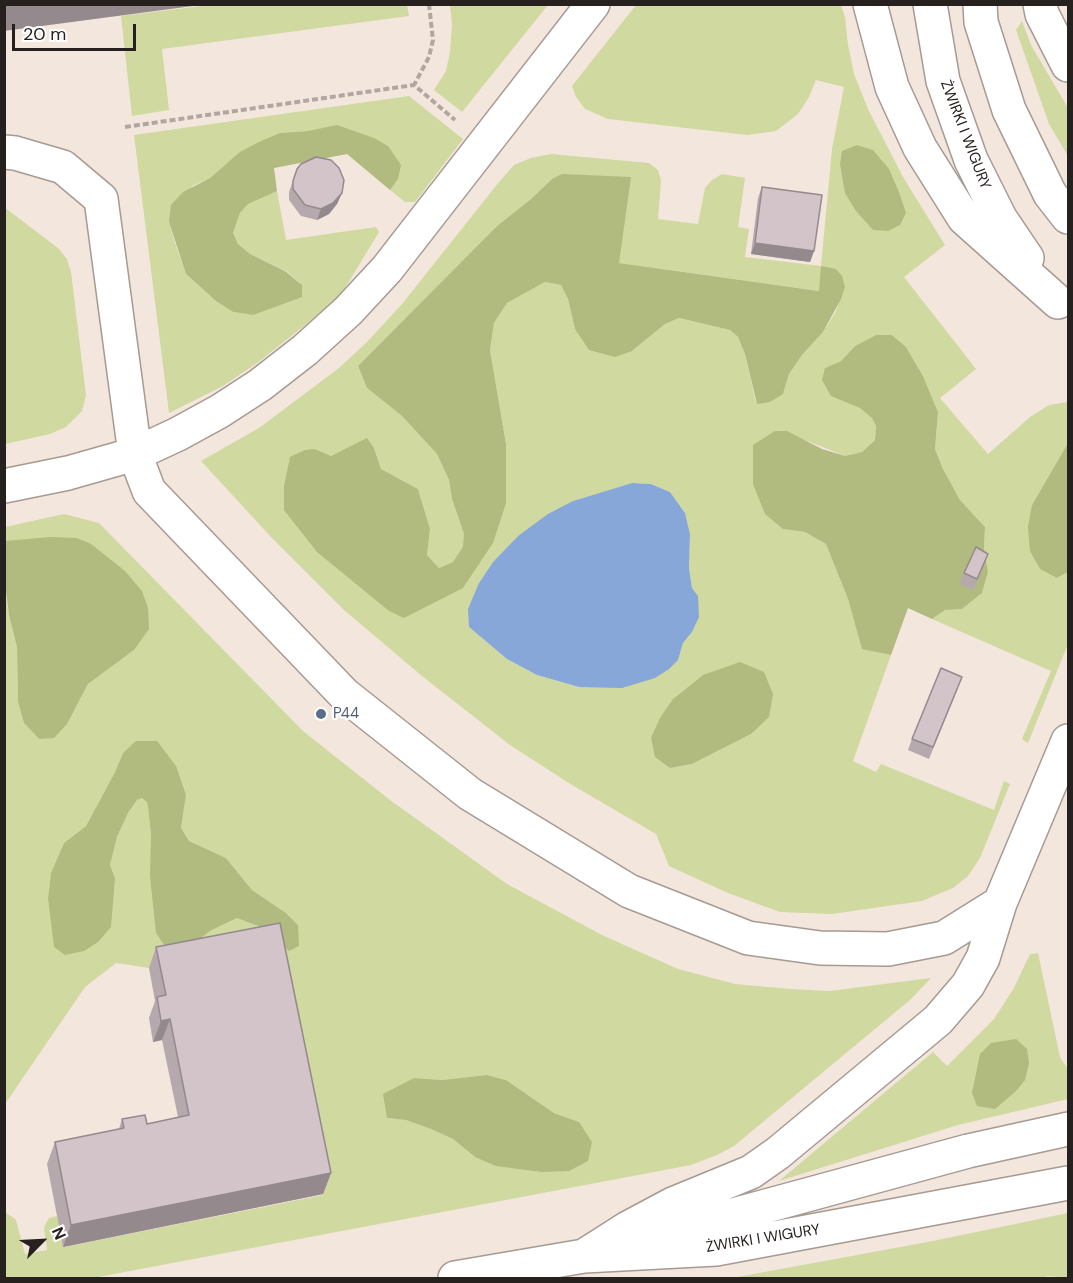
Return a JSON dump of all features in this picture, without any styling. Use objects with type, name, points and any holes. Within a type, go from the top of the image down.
[{"type":"street","points":[[4,486],[68,474],[135,454],[220,411],[260,385],[305,350],[348,311],[395,260],[593,4]]},
{"type":"street","points":[[870,4],[892,87],[920,148],[964,218],[1063,307]]},
{"type":"street","name":"ŻWIRKI I WIGURY","points":[[930,4],[943,81],[971,160],[1000,218],[1063,307]]},
{"type":"street","points":[[980,4],[981,22],[1009,110],[1050,194],[1068,217]]},
{"type":"street","points":[[1040,4],[1042,14],[1068,64]]},
{"type":"street","points":[[4,152],[63,167],[101,199],[135,454],[149,491],[344,694],[470,794],[629,891],[748,938],[820,948],[888,949],[944,938],[1000,903]]},
{"type":"street","points":[[584,1256],[673,1203],[751,1172],[778,1153],[938,1020],[968,985],[983,958],[1000,903],[1068,741]]},
{"type":"street","points":[[584,1256],[968,1151],[1068,1129]]},
{"type":"street","name":"ŻWIRKI I WIGURY","points":[[455,1278],[584,1256],[716,1249],[1068,1182]]},
{"type":"path","points":[[414,85],[429,57],[433,40],[429,4]]},
{"type":"path","points":[[125,127],[414,85],[462,126]]},
{"type":"green space","points":[[209,5],[407,5],[409,16],[162,49],[169,110],[132,116],[121,16]]},
{"type":"green space","points":[[450,5],[548,5],[462,112],[434,90],[446,71],[450,52],[452,24]]},
{"type":"green space","points":[[636,5],[841,5],[854,74],[868,109],[903,177],[945,245],[904,277],[976,369],[940,398],[988,454],[1030,417],[1049,405],[1068,402],[1068,443],[1032,505],[1057,578],[1068,572],[1068,644],[1028,743],[1022,739],[1051,671],[932,619],[945,610],[962,609],[982,593],[988,572],[984,550],[985,527],[960,500],[943,469],[935,449],[938,412],[923,376],[906,347],[892,335],[876,335],[855,346],[841,361],[825,368],[872,418],[876,426],[875,440],[862,452],[845,456],[805,440],[783,529],[805,532],[826,544],[848,599],[862,648],[891,655],[853,761],[876,772],[881,764],[994,810],[1004,781],[1010,784],[980,858],[968,876],[953,888],[922,901],[832,914],[780,912],[728,893],[669,866],[656,834],[572,785],[510,745],[422,676],[344,610],[271,537],[201,461],[259,428],[339,368],[402,304],[514,165],[531,158],[551,154],[649,163],[658,170],[661,180],[658,219],[698,224],[705,188],[712,180],[722,174],[745,178],[738,227],[749,229],[745,257],[821,266],[832,149],[844,87],[816,80],[798,114],[776,131],[747,135],[608,119],[585,109],[576,97],[572,86]],"holes":[[[552,179],[619,263],[820,291],[845,287],[835,313],[823,332],[802,355],[789,374],[783,394],[756,403],[745,354],[738,337],[730,330],[679,318],[665,324],[632,351],[575,329],[568,299],[561,285],[545,282],[507,303],[494,323],[490,350],[506,444],[506,503],[405,618],[315,449],[331,456],[345,450],[374,448],[381,469],[418,489],[430,529],[427,555],[439,568],[453,562],[464,547],[464,534],[452,499],[449,480],[437,454],[402,416],[367,388],[358,366],[497,226]],[[632,483],[651,484],[670,492],[685,513],[690,534],[689,568],[692,588],[698,596],[692,632],[683,643],[678,660],[579,687],[537,675],[507,659],[469,627],[479,583],[493,562],[518,536],[573,501]],[[703,675],[751,734],[692,764],[670,768],[673,699]]]},
{"type":"green space","points":[[1022,21],[1031,45],[1068,108],[1068,156],[1049,124],[1016,30]]},
{"type":"green space","points":[[409,96],[463,139],[415,202],[405,202],[390,190],[398,179],[308,131],[280,133],[226,164],[210,178],[192,186],[169,222],[175,243],[186,274],[216,301],[233,312],[253,315],[302,285],[286,271],[250,254],[238,244],[233,233],[240,213],[248,203],[277,191],[286,240],[376,227],[379,232],[342,293],[318,315],[257,363],[223,386],[169,413],[134,135]]},
{"type":"green space","points":[[337,125],[374,138],[388,146],[401,165],[398,179],[390,190],[347,154],[274,168],[277,191],[248,204],[240,213],[233,233],[238,244],[250,254],[285,271],[302,285],[302,297],[253,315],[233,312],[216,301],[186,274],[169,222],[171,205],[183,192],[210,178],[240,152],[259,142],[280,133],[308,131]]},
{"type":"green space","points":[[857,145],[873,150],[889,169],[899,192],[906,213],[900,225],[888,231],[873,230],[856,211],[845,193],[840,164],[842,151]]},
{"type":"green space","points":[[562,174],[631,177],[619,263],[819,291],[821,266],[836,269],[842,276],[845,287],[841,299],[823,332],[802,355],[789,374],[783,394],[770,402],[757,404],[745,354],[738,337],[730,330],[679,318],[665,324],[632,351],[615,357],[589,350],[575,329],[568,299],[561,285],[545,282],[507,303],[494,323],[490,350],[506,444],[506,503],[493,543],[463,588],[404,618],[389,611],[317,552],[284,510],[284,486],[290,457],[305,450],[315,449],[331,456],[367,438],[374,448],[381,469],[418,489],[430,529],[427,555],[439,568],[453,562],[463,547],[464,534],[452,499],[449,480],[437,454],[402,416],[367,388],[358,366],[497,226],[552,179]]},
{"type":"green space","points":[[4,207],[58,248],[67,259],[71,272],[86,395],[82,411],[66,427],[50,434],[5,444]]},
{"type":"green space","points":[[876,335],[892,335],[906,347],[923,376],[938,412],[935,449],[960,500],[985,527],[984,550],[988,572],[982,593],[962,609],[945,610],[932,619],[908,608],[891,655],[862,649],[848,599],[826,544],[805,532],[783,529],[765,514],[753,484],[753,445],[775,431],[787,431],[822,449],[845,456],[862,452],[875,440],[876,426],[872,418],[860,408],[831,396],[822,380],[825,368],[841,361],[855,346]]},
{"type":"green space","points":[[1068,443],[1068,572],[1057,578],[1040,569],[1030,551],[1028,527],[1032,505]]},
{"type":"green space","points":[[64,514],[99,523],[303,731],[390,800],[507,884],[602,935],[678,969],[735,984],[830,991],[931,978],[910,1000],[734,1146],[691,1165],[93,1278],[5,1277],[5,1212],[16,1220],[25,1254],[47,1250],[44,1227],[49,1218],[57,1216],[64,1247],[323,1195],[272,944],[149,968],[116,963],[85,987],[5,1104],[4,585],[17,647],[18,702],[24,723],[39,739],[54,737],[67,724],[88,684],[134,650],[15,541],[5,541],[5,527]],"holes":[[[123,753],[186,795],[181,828],[189,841],[226,858],[252,890],[286,913],[298,925],[273,936],[258,926],[237,918],[210,931],[191,946],[151,835],[148,802],[142,798],[137,800],[128,813],[117,837],[110,865],[115,878],[48,898],[51,874],[64,843],[86,826]],[[487,1075],[506,1080],[554,1113],[579,1122],[541,1172],[475,1157],[453,1139],[431,1129],[406,1120],[387,1118],[414,1078],[442,1080]]]},
{"type":"green space","points":[[51,537],[77,538],[91,544],[125,571],[142,591],[148,608],[149,629],[134,650],[88,684],[67,724],[54,738],[39,739],[24,723],[18,702],[17,647],[5,585],[5,541]]},
{"type":"green space","points":[[740,662],[764,672],[773,694],[769,717],[751,734],[692,764],[670,768],[655,757],[651,738],[660,718],[673,699],[703,675]]},
{"type":"green space","points":[[136,741],[157,741],[176,766],[186,795],[181,828],[189,841],[226,858],[252,890],[286,913],[298,925],[299,946],[289,951],[258,926],[237,918],[210,931],[191,946],[169,952],[156,933],[150,876],[151,835],[148,806],[142,798],[137,800],[128,813],[117,837],[110,865],[115,878],[111,927],[98,942],[84,951],[65,955],[54,947],[48,898],[51,873],[64,843],[86,826],[123,753]]},
{"type":"green space","points":[[1038,953],[1060,1057],[1068,1069],[1068,1099],[958,1125],[779,1181],[933,1052],[947,1066],[994,1019],[1014,988],[1030,954]]},
{"type":"green space","points":[[1016,1039],[1027,1049],[1029,1063],[1025,1080],[995,1109],[977,1106],[972,1093],[980,1054],[991,1043]]},
{"type":"green space","points":[[487,1075],[506,1080],[554,1113],[579,1122],[592,1142],[588,1161],[569,1171],[541,1172],[496,1166],[475,1157],[453,1139],[431,1129],[406,1120],[387,1118],[383,1094],[414,1078],[442,1080]]},
{"type":"green space","points":[[1068,1213],[1068,1278],[1048,1276],[1041,1278],[732,1278],[933,1241]]},
{"type":"water","points":[[632,483],[651,484],[670,492],[685,513],[690,534],[689,568],[692,588],[698,596],[699,617],[692,632],[683,643],[678,660],[669,669],[655,678],[622,688],[579,687],[537,675],[507,659],[469,627],[468,609],[479,583],[493,562],[518,536],[548,514],[573,501]]},
{"type":"building","points":[[316,157],[331,160],[339,168],[344,180],[342,193],[333,203],[321,209],[305,205],[293,189],[297,169],[301,164]]},
{"type":"building","points":[[762,187],[822,195],[814,251],[755,243]]},
{"type":"building","points":[[976,547],[988,554],[977,579],[964,573]]},
{"type":"building","points":[[941,668],[962,677],[933,747],[912,739]]},
{"type":"building","points":[[280,923],[331,1173],[71,1225],[55,1142],[124,1128],[122,1119],[145,1115],[147,1124],[189,1115],[170,1019],[161,1021],[157,997],[166,995],[156,947]]},
{"type":"place","name":"P44","points":[[321,714]]}]
